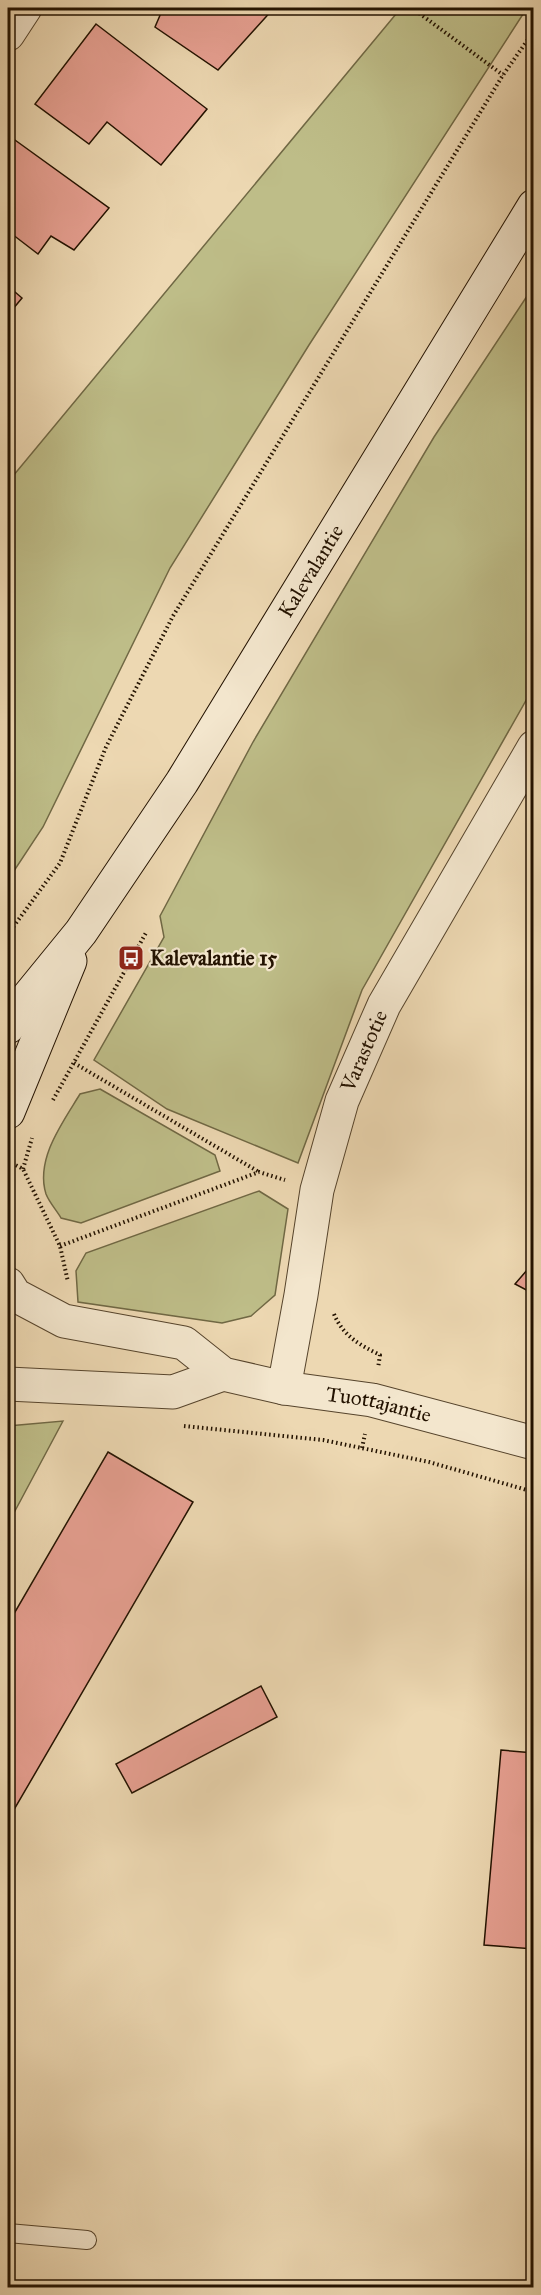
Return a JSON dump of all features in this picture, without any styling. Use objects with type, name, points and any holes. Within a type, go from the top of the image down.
[{"type":"street","points":[[8,34],[25,8]]},
{"type":"street","name":"Kalevalantie","points":[[8,1027],[28,997],[81,932],[182,782],[534,206]]},
{"type":"street","name":"Varastotie","points":[[284,1388],[317,1190],[342,1101],[384,1005],[534,747]]},
{"type":"street","name":"Kalevalantie","points":[[8,1112],[81,932]]},
{"type":"street","name":"Tuottajantie","points":[[8,1284],[15,1295],[64,1321],[184,1343],[223,1374],[284,1388],[372,1401],[534,1443]]},
{"type":"street","points":[[8,1384],[173,1392],[223,1374]]},
{"type":"lane","points":[[8,2233],[87,2241]]},
{"type":"path","points":[[412,8],[503,75]]},
{"type":"path","points":[[8,934],[60,863],[106,747],[173,616],[503,75],[534,31]]},
{"type":"path","points":[[147,931],[74,1063],[259,1172]]},
{"type":"path","points":[[183,1426],[323,1440],[429,1462],[534,1492]]},
{"type":"shaded area","points":[[401,8],[527,8],[309,345],[170,568],[43,827],[8,880],[8,482]]},
{"type":"shaded area","points":[[533,287],[533,688],[362,990],[298,1163],[167,1109],[94,1060],[164,937],[160,916],[253,742],[434,437]]},
{"type":"shaded area","points":[[100,1089],[215,1155],[220,1171],[81,1223],[61,1218],[46,1194],[44,1168],[47,1154],[52,1141],[80,1094]]},
{"type":"shaded area","points":[[259,1191],[288,1209],[275,1295],[251,1316],[222,1323],[78,1302],[76,1271],[86,1253]]},
{"type":"shaded area","points":[[63,1421],[8,1524],[8,1426]]},
{"type":"building","points":[[155,8],[274,8],[218,70],[155,27],[161,13]]},
{"type":"building","points":[[96,24],[207,109],[161,165],[107,122],[89,144],[35,104]]},
{"type":"building","points":[[8,135],[109,208],[74,250],[51,236],[38,254],[8,231]]},
{"type":"building","points":[[8,286],[22,298],[8,315]]},
{"type":"building","points":[[534,1262],[534,1294],[515,1284]]},
{"type":"building","points":[[108,1452],[193,1502],[8,1820],[8,1624]]},
{"type":"building","points":[[261,1686],[277,1717],[132,1793],[116,1764]]},
{"type":"building","points":[[501,1750],[534,1753],[534,1949],[484,1945]]},
{"type":"place","name":"Kalevalantie 15","points":[[131,958]]}]
